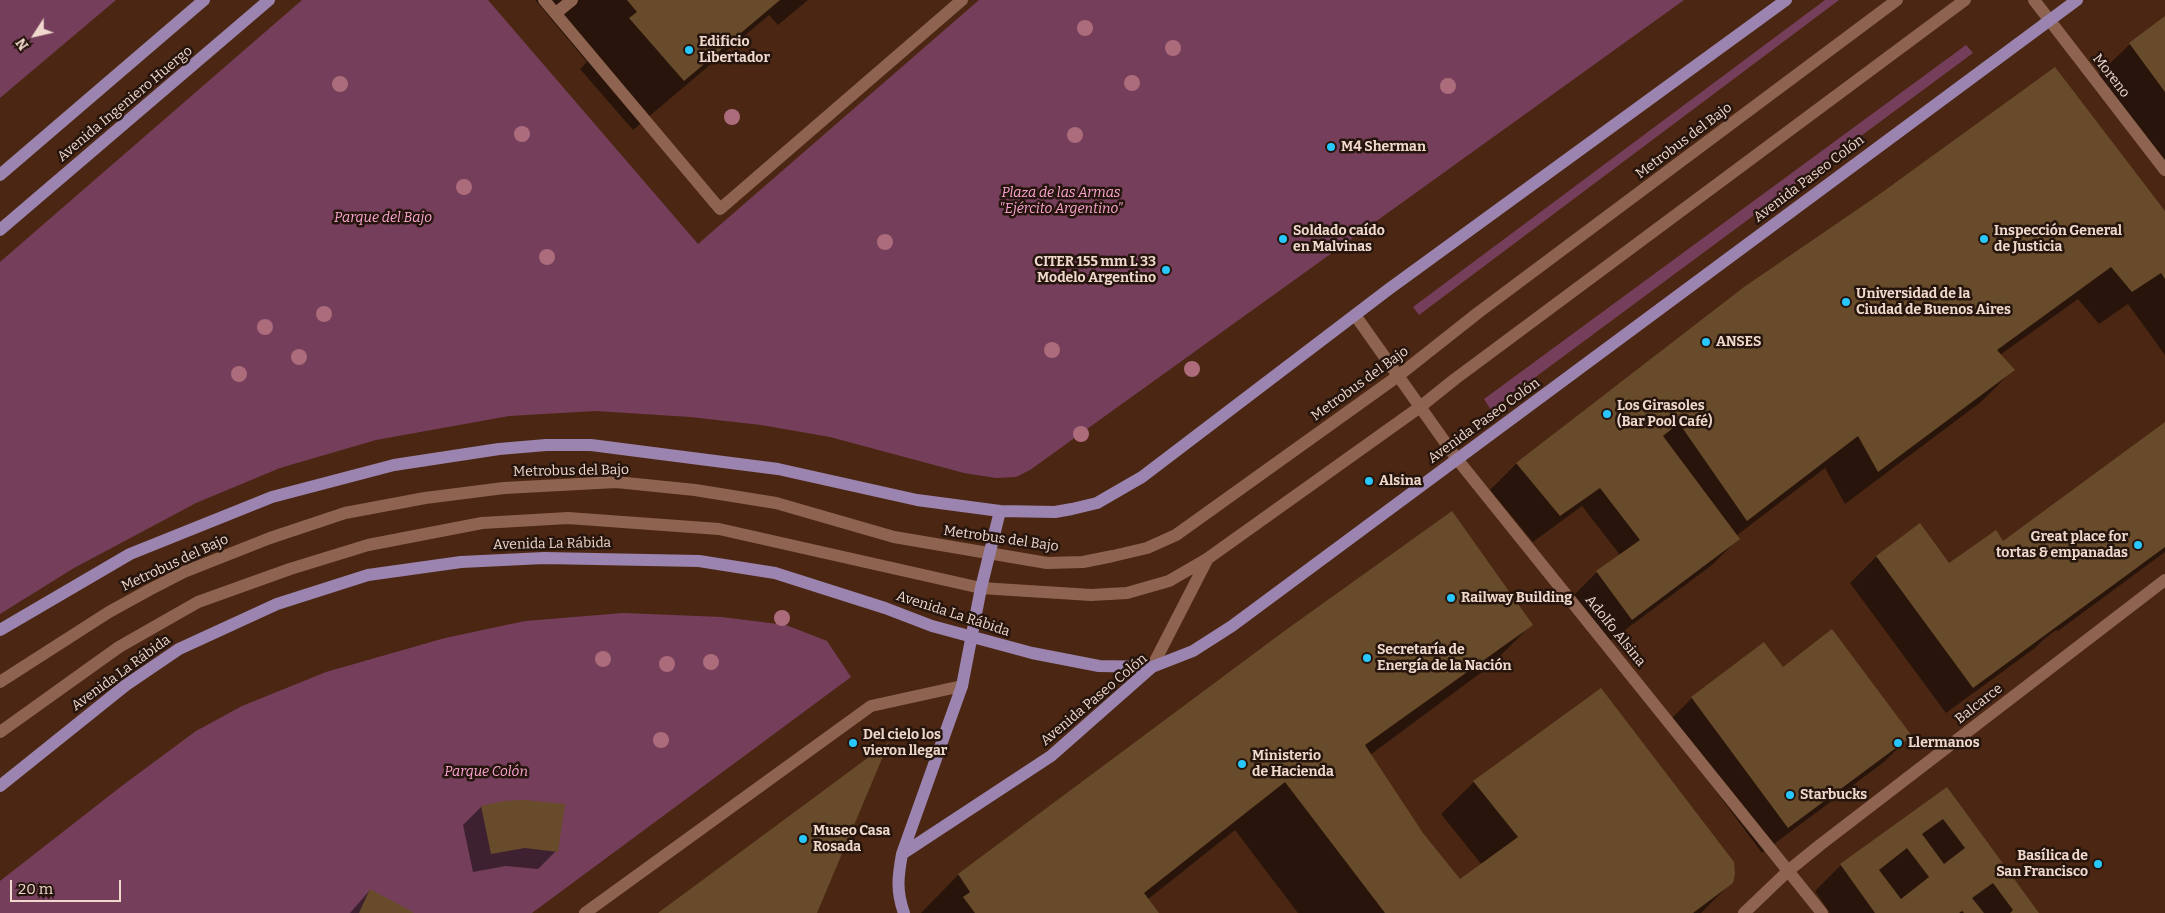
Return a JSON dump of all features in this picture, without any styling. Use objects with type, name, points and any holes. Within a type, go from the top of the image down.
[{"type":"main road","name":"Avenida Ingeniero Huergo","points":[[0,175],[204,0]]},
{"type":"main road","name":"Avenida Ingeniero Huergo","points":[[0,230],[269,0]]},
{"type":"main road","points":[[0,630],[130,554],[272,497],[394,465],[499,449],[546,445],[591,446],[692,458],[778,469],[917,500],[1000,511],[1055,512],[1097,503],[1126,488],[1355,316],[1786,0]]},
{"type":"main road","name":"Avenida Paseo Colón","points":[[902,854],[1051,756],[1152,667],[1193,651],[1232,626],[2077,0]]},
{"type":"main road","points":[[904,913],[898,898],[898,874],[902,854],[962,686],[981,588],[991,555],[1000,511]]},
{"type":"main road","name":"Avenida La Rábida","points":[[0,786],[126,685],[179,649],[278,604],[368,575],[461,562],[544,558],[699,561],[775,574],[885,608],[971,638],[1058,659],[1099,666],[1152,667]]},
{"type":"street","points":[[544,0],[720,210],[962,0]]},
{"type":"street","points":[[556,13],[572,0]]},
{"type":"street","name":"Metrobus del Bajo","points":[[0,682],[109,612],[149,590],[184,572],[270,538],[345,513],[426,498],[495,489],[554,484],[616,482],[695,490],[776,503],[894,538],[1047,563],[1083,562],[1147,548],[1176,535],[1398,376],[1479,312],[1897,0]]},
{"type":"street","points":[[0,732],[119,647],[198,602],[290,569],[368,545],[482,524],[568,518],[720,529],[981,588],[1092,595],[1127,593],[1169,581],[1207,559],[1420,407],[1463,373],[1965,0]]},
{"type":"street","name":"Moreno","points":[[2034,0],[2165,170]]},
{"type":"street","name":"Adolfo Alsina","points":[[1355,316],[1457,459],[1822,913]]},
{"type":"street","points":[[1152,667],[1207,559]]},
{"type":"street","name":"Balcarce","points":[[1744,913],[1788,871],[2165,580]]},
{"type":"street","points":[[585,913],[870,706],[962,686]]},
{"type":"green space","points":[[0,0],[116,0],[0,98]]},
{"type":"green space","points":[[302,0],[488,0],[698,244],[979,0],[1684,0],[1030,470],[1016,477],[996,478],[964,473],[830,437],[761,425],[690,417],[596,411],[509,416],[376,440],[280,468],[196,503],[74,568],[0,614],[0,262]]},
{"type":"green space","points":[[1825,0],[1839,0],[1419,315],[1413,307]]},
{"type":"green space","points":[[1966,45],[1973,53],[1491,410],[1484,399]]},
{"type":"green space","name":"Parque Colón","points":[[623,613],[722,617],[786,625],[827,641],[851,677],[532,913],[0,913],[0,881],[196,731],[242,706],[326,672],[445,638],[525,621]]},
{"type":"building","name":"Edificio Libertador","points":[[627,0],[780,0],[684,81],[629,18],[637,12]]},
{"type":"building","points":[[2165,16],[2165,92],[2129,43]]},
{"type":"building","points":[[2055,67],[2165,211],[2165,279],[2161,273],[2132,292],[2111,267],[1997,350],[2015,370],[1878,472],[1858,436],[1747,521],[1679,423],[1663,436],[1740,539],[1632,620],[1596,571],[1640,540],[1600,488],[1560,516],[1516,463],[1744,287],[1877,196]]},
{"type":"building","points":[[2165,422],[2165,547],[1973,688],[1876,556],[1920,523],[1949,563],[1996,530],[2003,541]]},
{"type":"building","points":[[1452,511],[1533,625],[1365,745],[1423,833],[1460,879],[1518,837],[1473,781],[1601,688],[1734,862],[1735,874],[1733,883],[1693,913],[1385,913],[1285,782],[1144,893],[1159,913],[975,913],[963,897],[970,892],[958,874],[1283,632]]},
{"type":"building","points":[[1832,629],[1912,736],[1788,828],[1691,697],[1764,642],[1783,667]]},
{"type":"building","name":"Museo Casa Rosada","points":[[889,742],[817,913],[658,913],[823,791]]},
{"type":"building","points":[[1947,787],[2039,913],[2010,913],[2013,910],[1993,883],[1972,898],[1984,913],[1964,913],[1962,911],[1959,913],[1875,913],[1840,864]],"holes":[[[1943,819],[1965,848],[1944,864],[1922,834]],[[1907,848],[1929,877],[1901,899],[1879,870]]]},
{"type":"building","points":[[525,800],[565,804],[558,852],[525,848],[491,854],[481,806],[503,801]]},
{"type":"building","points":[[370,889],[413,912],[413,913],[359,913]]},
{"type":"place","name":"Edificio Libertador","points":[[689,50]]},
{"type":"place","name":"M4 Sherman","points":[[1331,147]]},
{"type":"place","name":"Soldado caído en Malvinas","points":[[1283,239]]},
{"type":"place","name":"Inspección General de Justicia","points":[[1984,239]]},
{"type":"place","name":"CITER 155 mm L 33 Modelo Argentino","points":[[1166,270]]},
{"type":"place","name":"Universidad de la Ciudad de Buenos Aires","points":[[1846,302]]},
{"type":"place","name":"ANSES","points":[[1706,342]]},
{"type":"place","name":"Los Girasoles (Bar Pool Café)","points":[[1607,414]]},
{"type":"place","name":"Alsina","points":[[1369,481]]},
{"type":"place","name":"Great place for tortas & empanadas","points":[[2138,545]]},
{"type":"place","name":"Railway Building","points":[[1451,598]]},
{"type":"place","name":"Secretaría de Energía de la Nación","points":[[1367,658]]},
{"type":"place","name":"Del cielo los vieron llegar","points":[[853,743]]},
{"type":"place","name":"Llermanos","points":[[1898,743]]},
{"type":"place","name":"Ministerio de Hacienda","points":[[1242,764]]},
{"type":"place","name":"Starbucks","points":[[1790,795]]},
{"type":"place","name":"Museo Casa Rosada","points":[[803,839]]},
{"type":"place","name":"Basílica de San Francisco","points":[[2098,864]]},
{"type":"park label","name":"Plaza de las Armas \"Ejército Argentino\"","points":[[1061,202]]},
{"type":"park label","name":"Parque del Bajo","points":[[383,218]]}]
